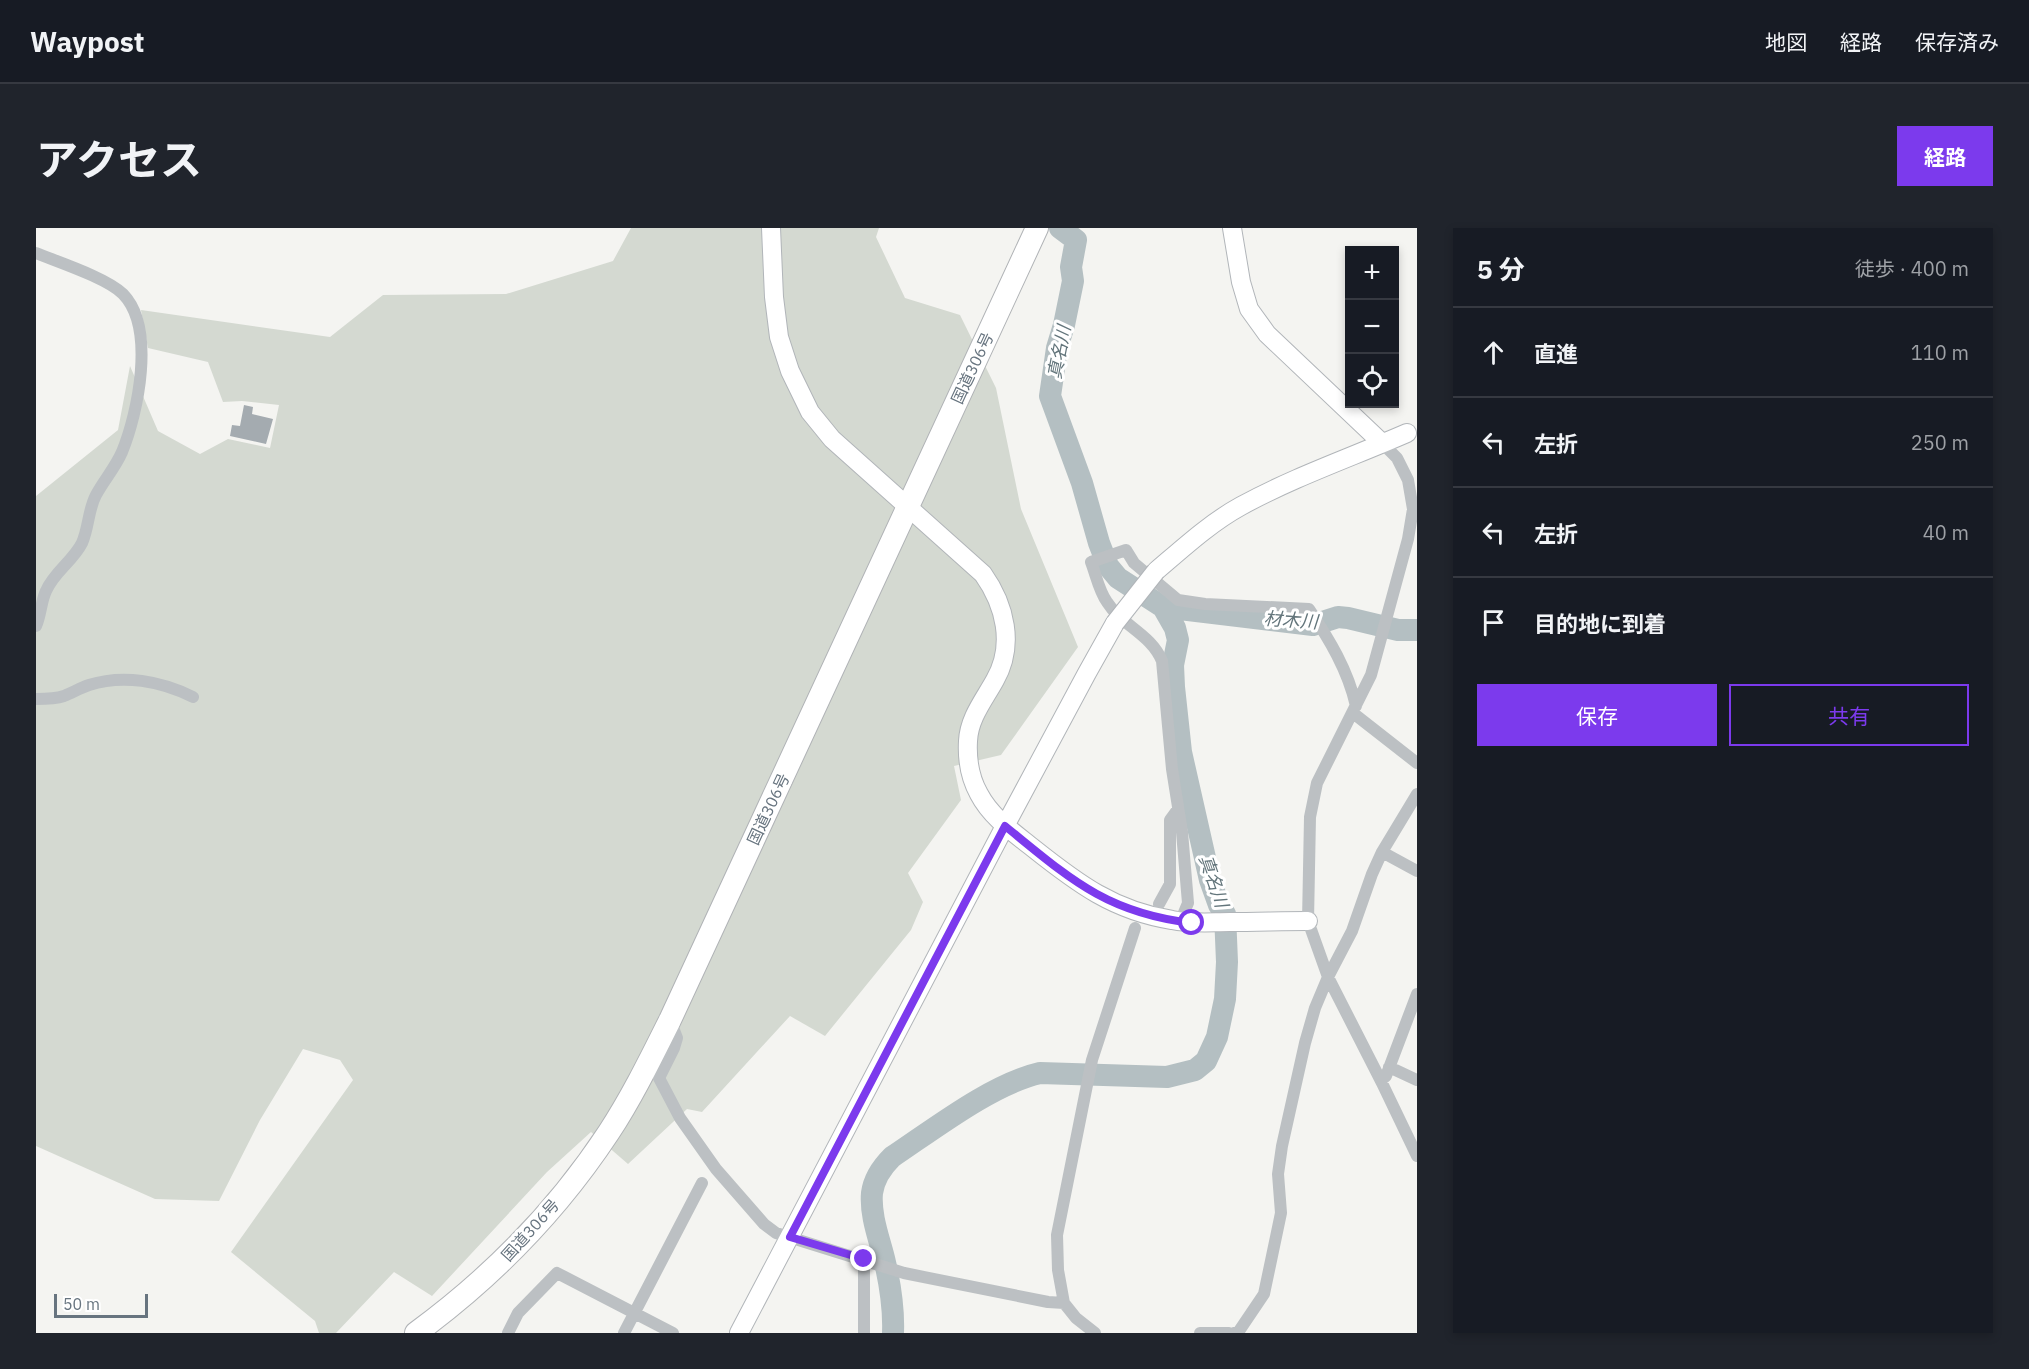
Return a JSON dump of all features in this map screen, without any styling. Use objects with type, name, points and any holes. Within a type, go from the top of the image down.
[{"type":"highway","name":"国道306号","points":[[416,1333],[449,1309],[488,1275],[553,1206],[589,1160],[639,1082],[670,1020],[1037,228]]},
{"type":"street","points":[[771,228],[774,297],[779,337],[789,371],[810,412],[831,439],[983,574],[1001,607],[1006,632],[1002,662],[972,720],[968,742],[969,765],[975,786],[987,806],[1005,826],[1063,873],[1094,893],[1131,910],[1173,921],[1192,923],[1308,921]]},
{"type":"street","points":[[1232,228],[1241,282],[1249,309],[1267,334],[1397,458],[1408,480],[1413,509],[1408,540],[1382,639],[1371,675],[1317,783],[1310,817],[1308,921],[1328,977],[1417,1156]]},
{"type":"street","points":[[36,253],[103,281],[122,294],[135,312],[140,331],[140,371],[134,416],[122,451],[114,469],[96,495],[82,542],[46,591],[36,626]]},
{"type":"street","points":[[739,1333],[1005,826],[1115,623],[1156,571],[1200,535],[1240,507],[1412,431]]},
{"type":"street","points":[[1173,921],[1183,915],[1188,903],[1162,661],[1149,640],[1115,612],[1107,602],[1091,562],[1126,550],[1134,563],[1178,600],[1205,604],[1309,609],[1327,640],[1336,650],[1355,709],[1417,763]]},
{"type":"street","points":[[36,699],[56,698],[88,685],[122,679],[145,681],[193,697]]},
{"type":"street","points":[[1200,1333],[1236,1333],[1264,1294],[1281,1213],[1278,1174],[1282,1146],[1315,1008],[1352,931],[1382,852],[1417,794]]},
{"type":"street","points":[[1159,904],[1170,884],[1170,820],[1178,809]]},
{"type":"street","points":[[1382,852],[1417,871]]},
{"type":"street","points":[[1095,1333],[1076,1318],[1064,1303],[1058,1270],[1057,1235],[1092,1060],[1135,928]]},
{"type":"street","points":[[1381,1080],[1386,1076],[1417,994]]},
{"type":"street","points":[[670,1020],[676,1038],[674,1048],[659,1078],[680,1118],[716,1169],[764,1224],[776,1233],[904,1273],[1048,1302],[1064,1303]]},
{"type":"street","points":[[1389,1067],[1417,1080]]},
{"type":"street","points":[[624,1333],[702,1183]]},
{"type":"street","points":[[864,1333],[868,1261]]},
{"type":"street","points":[[508,1333],[518,1313],[557,1273],[673,1333]]},
{"type":"shaded area","points":[[631,228],[879,228],[876,237],[905,298],[960,315],[996,388],[1021,509],[1078,647],[1001,755],[954,766],[961,800],[908,873],[923,902],[911,930],[825,1036],[790,1016],[702,1112],[687,1109],[628,1164],[591,1132],[547,1172],[432,1296],[394,1272],[336,1333],[319,1333],[315,1321],[231,1252],[353,1080],[340,1060],[303,1049],[260,1120],[219,1201],[155,1199],[36,1146],[36,496],[118,430],[130,366],[158,431],[200,454],[228,439],[270,448],[279,405],[242,401],[223,402],[208,362],[148,348],[141,310],[330,337],[383,295],[506,294],[613,261]]},
{"type":"building","points":[[244,405],[253,407],[252,414],[273,419],[266,444],[230,436],[232,425],[240,426]]},
{"type":"waterway","name":"真名川","points":[[893,1333],[890,1286],[872,1201],[877,1178],[892,1157],[983,1097],[1040,1073],[1167,1077],[1195,1070],[1206,1061],[1217,1037],[1225,999],[1227,962],[1225,914],[1219,905],[1210,880],[1181,752],[1174,687],[1173,665],[1178,640],[1175,628],[1163,607],[1118,578],[1108,566],[1082,483],[1050,396],[1057,348],[1073,281],[1071,267],[1076,240],[1060,228]]},
{"type":"waterway","name":"材木川","points":[[1163,607],[1313,625],[1338,617],[1398,630],[1417,630]]},
{"type":"route","points":[[864,1259],[790,1237],[1005,826],[1078,884],[1111,902],[1131,910],[1192,923]]}]
